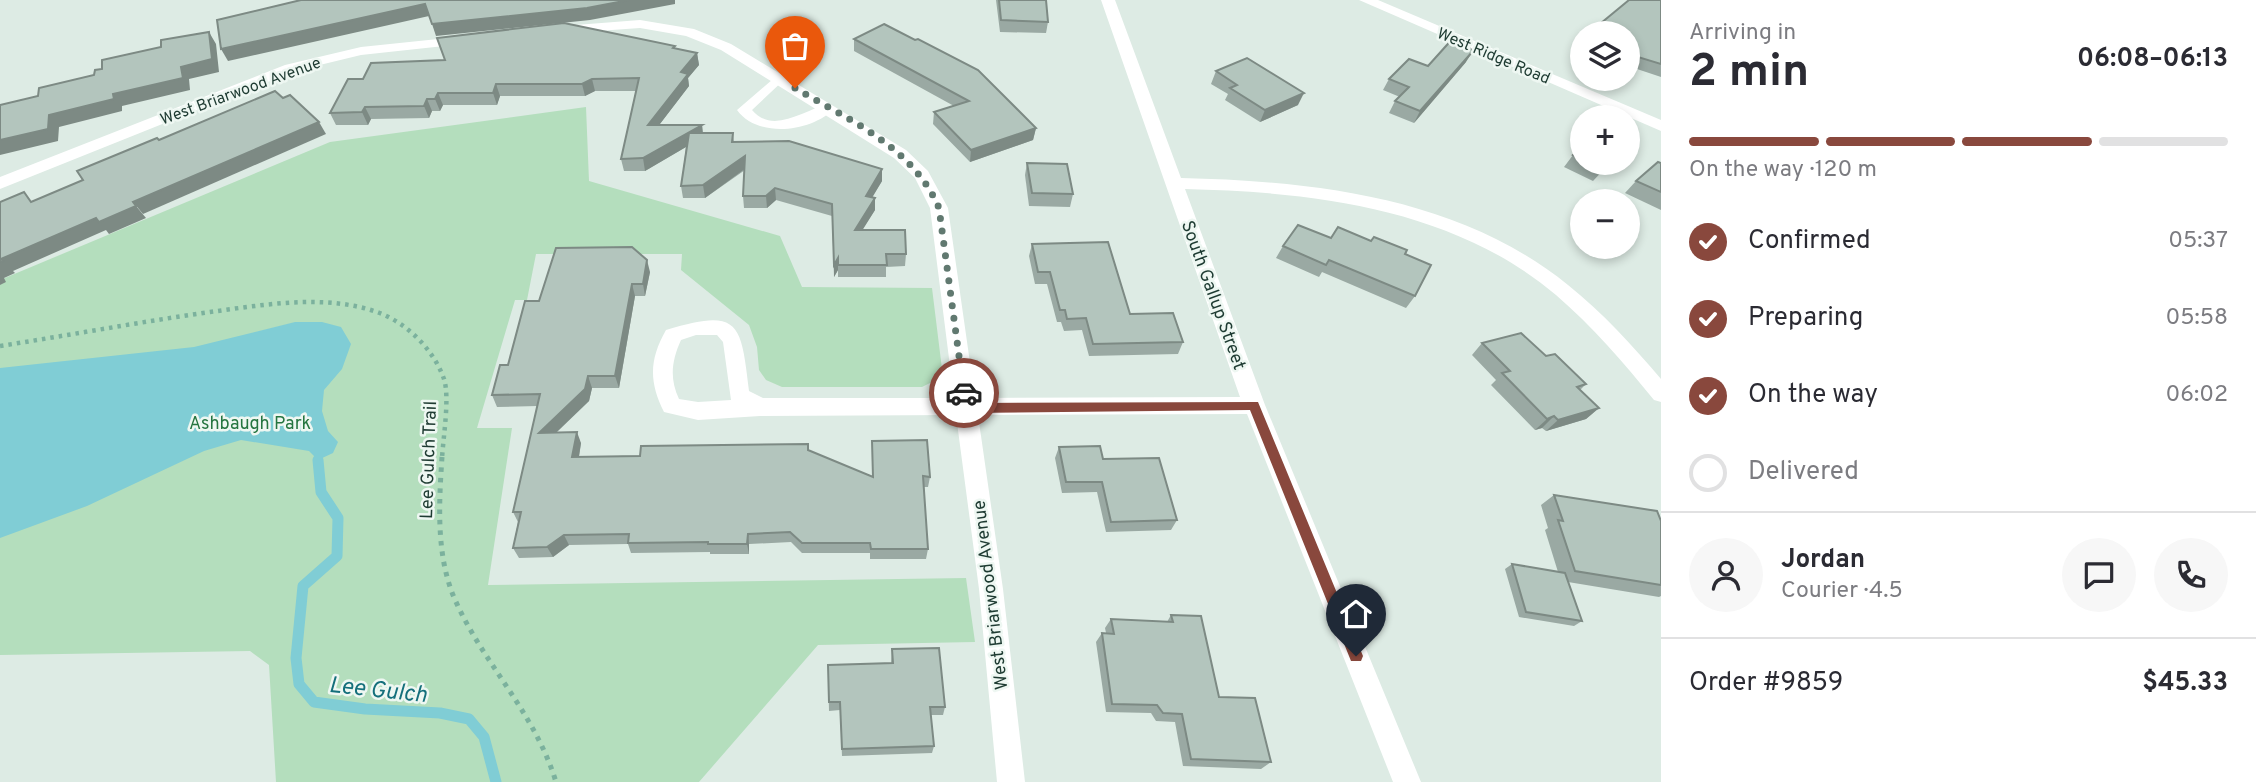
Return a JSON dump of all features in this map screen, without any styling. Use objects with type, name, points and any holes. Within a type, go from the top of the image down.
[{"type":"street","name":"South Gallup Street","points":[[1108,0],[1254,405],[1407,782]]},
{"type":"street","name":"West Ridge Road","points":[[1366,0],[1661,126]]},
{"type":"street","name":"West Briarwood Avenue","points":[[541,31],[611,24],[666,27],[705,37],[828,108],[900,154],[922,174],[939,208],[991,589],[1011,782]]},
{"type":"street","name":"West Briarwood Avenue","points":[[0,183],[290,68],[361,51],[486,38]]},
{"type":"street","points":[[1173,183],[1237,184],[1330,192],[1382,201],[1450,225],[1523,263],[1571,296],[1616,338],[1661,394]]},
{"type":"street","points":[[760,407],[739,396],[733,340],[722,327],[696,328],[673,335],[664,353],[660,387],[672,406],[698,411],[760,407],[1254,405]]},
{"type":"lane","points":[[779,78],[744,110],[748,116],[761,124],[778,125],[802,121],[828,108]]},
{"type":"path","name":"Lee Gulch Trail","points":[[0,346],[190,315],[295,304],[363,307],[395,320],[419,337],[436,359],[445,382],[440,532],[452,594],[501,678],[547,747],[556,782]]},
{"type":"green space","name":"Ashbaugh Park","points":[[586,107],[589,181],[780,236],[802,287],[932,288],[942,369],[932,382],[922,387],[782,387],[766,380],[759,370],[757,347],[749,325],[681,270],[682,254],[536,254],[527,300],[515,300],[477,428],[512,428],[488,585],[966,578],[975,642],[818,645],[699,782],[276,782],[269,665],[250,651],[0,655],[0,280],[330,142]]},
{"type":"water","points":[[295,322],[322,322],[341,327],[351,344],[342,369],[324,390],[322,411],[328,431],[338,442],[333,453],[318,460],[309,451],[241,440],[204,451],[87,506],[0,538],[0,368],[194,347]]},
{"type":"building","points":[[301,0],[629,0],[587,8],[432,24],[425,4],[221,49],[217,20]]},
{"type":"building","points":[[999,0],[1046,0],[1048,22],[1001,20]]},
{"type":"building","points":[[1629,0],[1661,0],[1661,64],[1640,58],[1640,21],[1604,21]]},
{"type":"building","points":[[564,23],[697,53],[681,72],[688,74],[648,125],[702,125],[643,158],[621,159],[639,78],[592,79],[582,84],[496,84],[493,93],[438,93],[435,99],[427,99],[424,106],[365,107],[362,112],[330,113],[348,79],[363,79],[371,63],[445,60],[437,38]]},
{"type":"building","points":[[884,24],[978,70],[1036,128],[971,150],[934,112],[969,101],[854,39]]},
{"type":"building","points":[[209,32],[212,59],[181,67],[183,78],[113,94],[114,99],[49,115],[48,129],[0,140],[0,105],[38,96],[39,88],[94,75],[95,70],[102,69],[102,60],[161,47],[161,40]]},
{"type":"building","points":[[1455,36],[1473,51],[1420,111],[1395,101],[1409,87],[1389,79],[1409,59],[1428,66]]},
{"type":"building","points":[[1247,58],[1304,93],[1265,110],[1230,88],[1237,85],[1216,71]]},
{"type":"building","points":[[275,91],[283,98],[290,95],[319,122],[133,202],[136,206],[99,222],[96,218],[1,259],[3,261],[0,262],[0,202],[24,192],[31,202],[83,180],[77,171]]},
{"type":"building","points":[[689,133],[733,133],[732,142],[789,141],[882,169],[866,196],[875,198],[855,230],[905,230],[906,254],[886,254],[887,265],[838,265],[838,258],[834,265],[832,204],[775,188],[766,196],[743,196],[745,156],[703,185],[681,186]]},
{"type":"building","points":[[1658,162],[1661,163],[1661,192],[1636,181]]},
{"type":"building","points":[[1027,163],[1067,164],[1073,194],[1032,193]]},
{"type":"building","points":[[1298,225],[1331,238],[1338,227],[1371,241],[1374,237],[1407,250],[1405,254],[1431,265],[1415,296],[1329,260],[1326,265],[1283,246]]},
{"type":"building","points":[[1108,242],[1130,314],[1173,313],[1183,342],[1093,344],[1086,318],[1067,319],[1065,310],[1060,310],[1050,272],[1038,272],[1032,244]]},
{"type":"building","points":[[632,247],[647,260],[643,284],[632,284],[615,376],[588,376],[585,389],[539,433],[577,432],[572,457],[640,456],[641,446],[808,444],[808,450],[873,477],[872,441],[927,440],[930,477],[923,476],[928,549],[871,549],[870,543],[802,543],[790,532],[748,534],[747,544],[628,543],[629,534],[564,535],[547,547],[513,548],[521,512],[513,512],[540,394],[492,395],[500,365],[508,365],[525,301],[539,301],[556,248]]},
{"type":"building","points":[[1521,333],[1546,356],[1555,354],[1586,384],[1577,387],[1599,408],[1558,420],[1554,416],[1547,419],[1502,373],[1510,371],[1482,343]]},
{"type":"building","points":[[1100,446],[1103,459],[1159,458],[1177,520],[1111,522],[1102,482],[1066,482],[1059,447]]},
{"type":"building","points":[[1554,495],[1657,511],[1661,521],[1661,585],[1575,571],[1558,520],[1563,521]]},
{"type":"building","points":[[1512,564],[1565,573],[1582,621],[1526,612]]},
{"type":"building","points":[[1171,615],[1201,616],[1219,697],[1255,698],[1271,762],[1191,759],[1182,714],[1163,713],[1157,705],[1112,704],[1102,633],[1114,634],[1111,619],[1173,622]]},
{"type":"building","points":[[939,648],[945,707],[930,707],[934,746],[842,749],[840,702],[829,702],[828,665],[893,663],[892,649]]},
{"type":"waterway","name":"Lee Gulch","points":[[318,460],[321,492],[338,518],[337,556],[303,586],[296,658],[299,684],[314,702],[365,709],[440,713],[469,719],[484,737],[496,782]]},
{"type":"way so far","points":[[795,88],[887,144],[922,174],[932,192],[939,208],[964,393]]},
{"type":"route","points":[[964,393],[966,408],[1254,405],[1356,656]]}]
